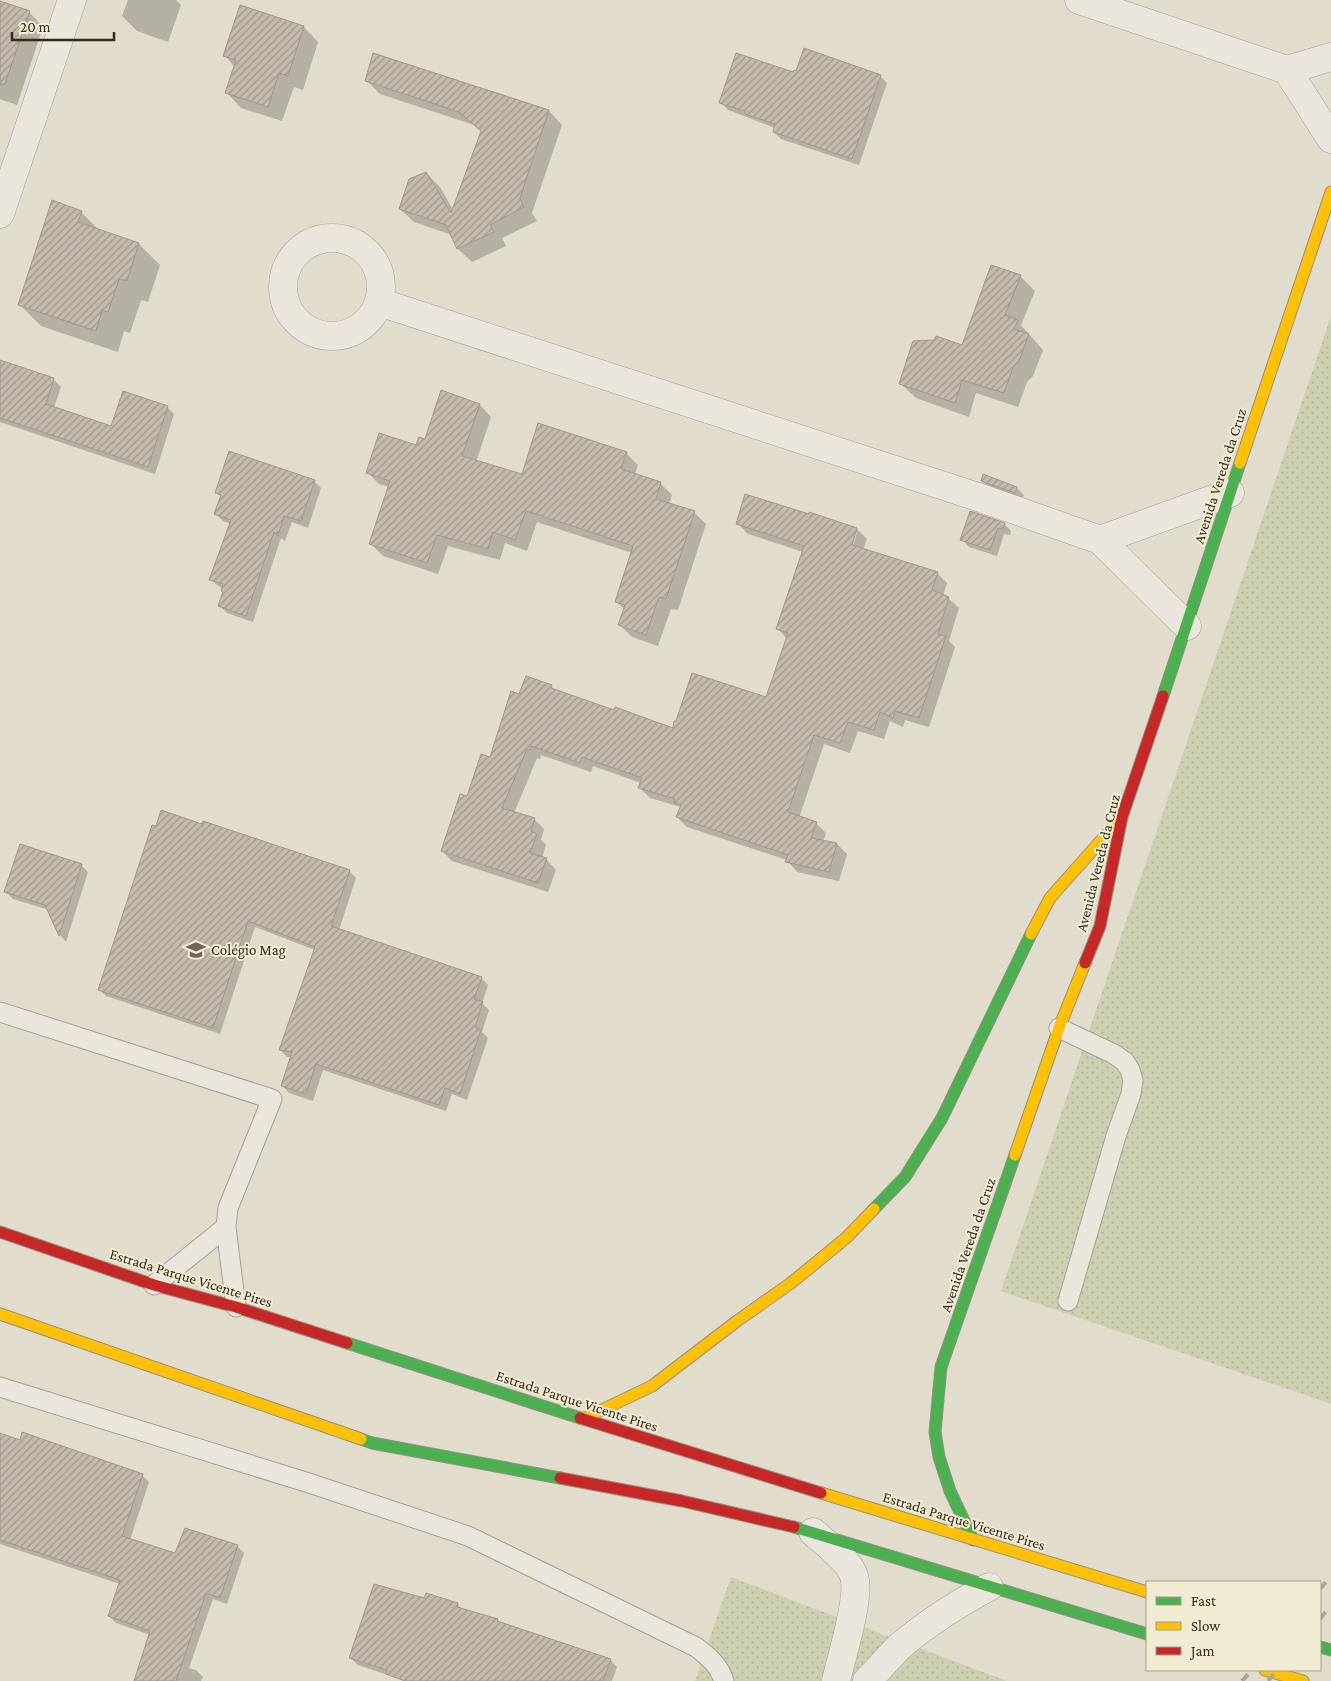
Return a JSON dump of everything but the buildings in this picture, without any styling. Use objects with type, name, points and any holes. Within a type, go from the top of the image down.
[{"type":"main road","name":"Avenida Vereda da Cruz","points":[[973,1540],[950,1491],[939,1458],[935,1432],[941,1367],[1059,1028],[1100,926],[1122,817],[1331,192]]},
{"type":"main road","points":[[583,1419],[652,1386],[737,1321],[792,1283],[846,1238],[906,1177],[942,1118],[1017,960],[1050,898],[1122,817]]},
{"type":"main road","name":"Estrada Parque Vicente Pires","points":[[0,1232],[154,1285],[236,1307],[583,1419],[1146,1592]]},
{"type":"main road","points":[[0,1314],[372,1443],[682,1501],[812,1532],[1146,1634]]},
{"type":"main road","points":[[1268,1671],[1303,1681]]},
{"type":"street","points":[[0,214],[72,0]]},
{"type":"street","points":[[1079,0],[1288,70],[1331,57]]},
{"type":"street","points":[[1288,70],[1331,139]]},
{"type":"street","points":[[332,238],[348,240],[362,247],[372,258],[379,272],[381,287],[379,302],[372,316],[361,326],[347,333],[332,336],[317,333],[303,326],[292,316],[276,268],[293,258],[304,247],[318,240],[332,238]]},
{"type":"street","points":[[379,302],[978,497],[1100,540],[1187,626]]},
{"type":"street","points":[[1100,540],[1230,493]]},
{"type":"street","points":[[812,1532],[847,1563],[854,1576],[856,1594],[836,1681]]},
{"type":"street","points":[[867,1681],[898,1649],[928,1624],[952,1607],[989,1587]]},
{"type":"lane","points":[[0,1012],[272,1099],[228,1208],[226,1226],[236,1307]]},
{"type":"lane","points":[[1059,1028],[1114,1054],[1125,1062],[1133,1080],[1068,1301]]},
{"type":"lane","points":[[154,1285],[226,1226]]},
{"type":"lane","points":[[0,1387],[309,1483],[468,1536],[696,1647],[713,1660],[721,1672],[724,1681]]},
{"type":"green space","points":[[1331,316],[1331,1404],[1001,1291]]},
{"type":"green space","points":[[731,1577],[1007,1681],[695,1681]]},
{"type":"railway","points":[[1321,1588],[1331,1576]]},
{"type":"railway","points":[[1321,1618],[1331,1605]]},
{"type":"railway","points":[[1242,1681],[1251,1671]]},
{"type":"railway","points":[[1268,1681],[1276,1671]]},
{"type":"traffic: fast","points":[[1163,696],[1240,463]]},
{"type":"traffic: fast","points":[[874,1209],[905,1177],[942,1118],[1031,934]]},
{"type":"traffic: fast","points":[[973,1540],[950,1491],[939,1457],[935,1432],[941,1367],[1015,1155]]},
{"type":"traffic: fast","points":[[347,1343],[580,1418]]},
{"type":"traffic: fast","points":[[361,1439],[372,1443],[560,1478]]},
{"type":"traffic: fast","points":[[794,1527],[1146,1634]]},
{"type":"traffic: fast","points":[[1321,1647],[1331,1650]]},
{"type":"traffic: slow","points":[[1240,463],[1331,192]]},
{"type":"traffic: slow","points":[[1031,934],[1050,898],[1122,817]]},
{"type":"traffic: slow","points":[[1015,1155],[1059,1028],[1085,963]]},
{"type":"traffic: slow","points":[[583,1419],[652,1386],[737,1321],[791,1283],[846,1238],[874,1209]]},
{"type":"traffic: slow","points":[[0,1314],[361,1439]]},
{"type":"traffic: slow","points":[[821,1493],[1146,1592]]},
{"type":"traffic: slow","points":[[1268,1671],[1303,1681]]},
{"type":"traffic: jam","points":[[1085,963],[1100,926],[1122,817],[1163,696]]},
{"type":"traffic: jam","points":[[0,1232],[154,1285],[236,1307],[347,1343]]},
{"type":"traffic: jam","points":[[580,1418],[821,1493]]},
{"type":"traffic: jam","points":[[560,1478],[682,1501],[794,1527]]},
{"type":"place","name":"Colégio Mag","points":[[196,950]]}]
